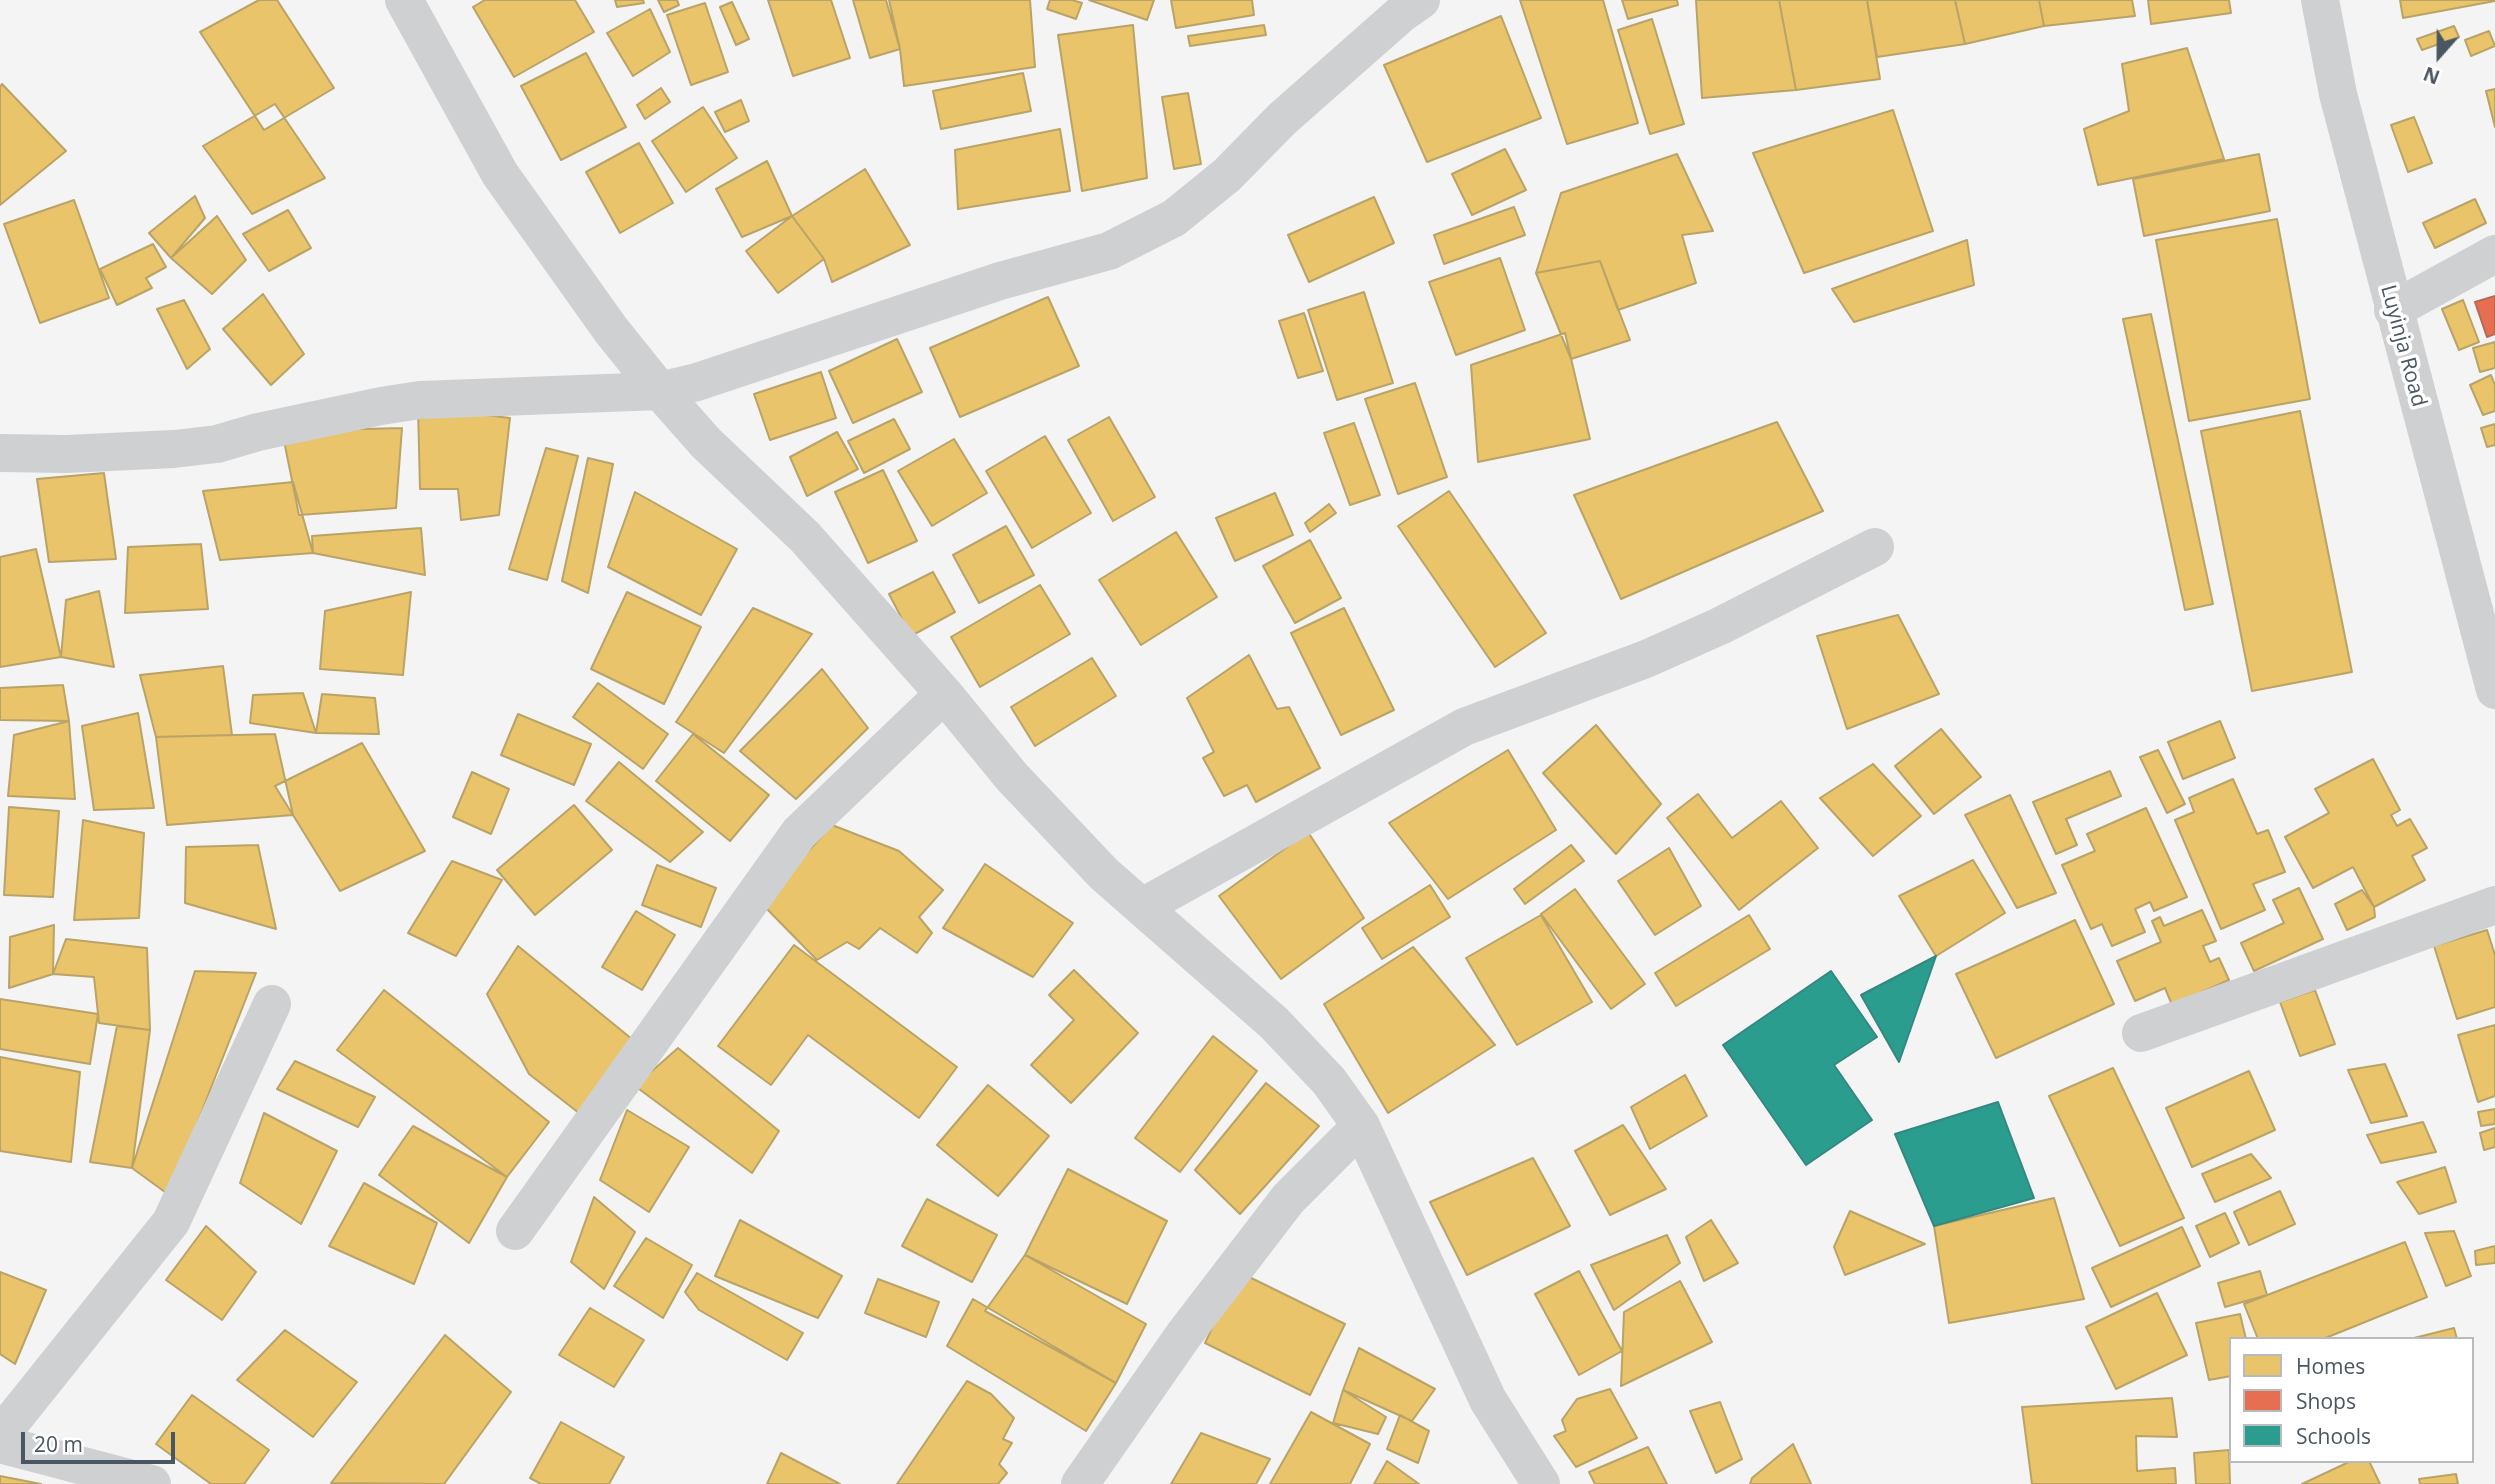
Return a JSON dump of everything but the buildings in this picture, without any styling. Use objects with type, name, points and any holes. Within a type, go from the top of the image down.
[{"type":"street","points":[[404,0],[500,174],[611,330],[660,391],[706,443],[806,537],[944,694],[1012,777],[1104,874],[1274,1023],[1329,1081],[1361,1126],[1488,1400],[1541,1484]]},
{"type":"street","points":[[0,453],[66,454],[174,449],[217,443],[258,432],[420,400],[660,391],[697,382],[1000,281],[1109,251],[1174,218],[1227,175],[1282,119],[1401,14],[1421,0]]},
{"type":"street","name":"Luyinja Road","points":[[2320,0],[2338,94],[2393,310],[2492,667]]},
{"type":"street","points":[[2393,310],[2495,254]]},
{"type":"street","points":[[1143,906],[1464,727],[1646,659],[1720,626],[1875,547]]},
{"type":"street","points":[[515,1231],[799,833],[944,694]]},
{"type":"street","points":[[2141,1033],[2495,905]]},
{"type":"street","points":[[0,1436],[171,1222],[272,1004]]},
{"type":"street","points":[[1080,1484],[1191,1326],[1288,1199],[1361,1126]]},
{"type":"street","points":[[0,1444],[152,1484]]}]
